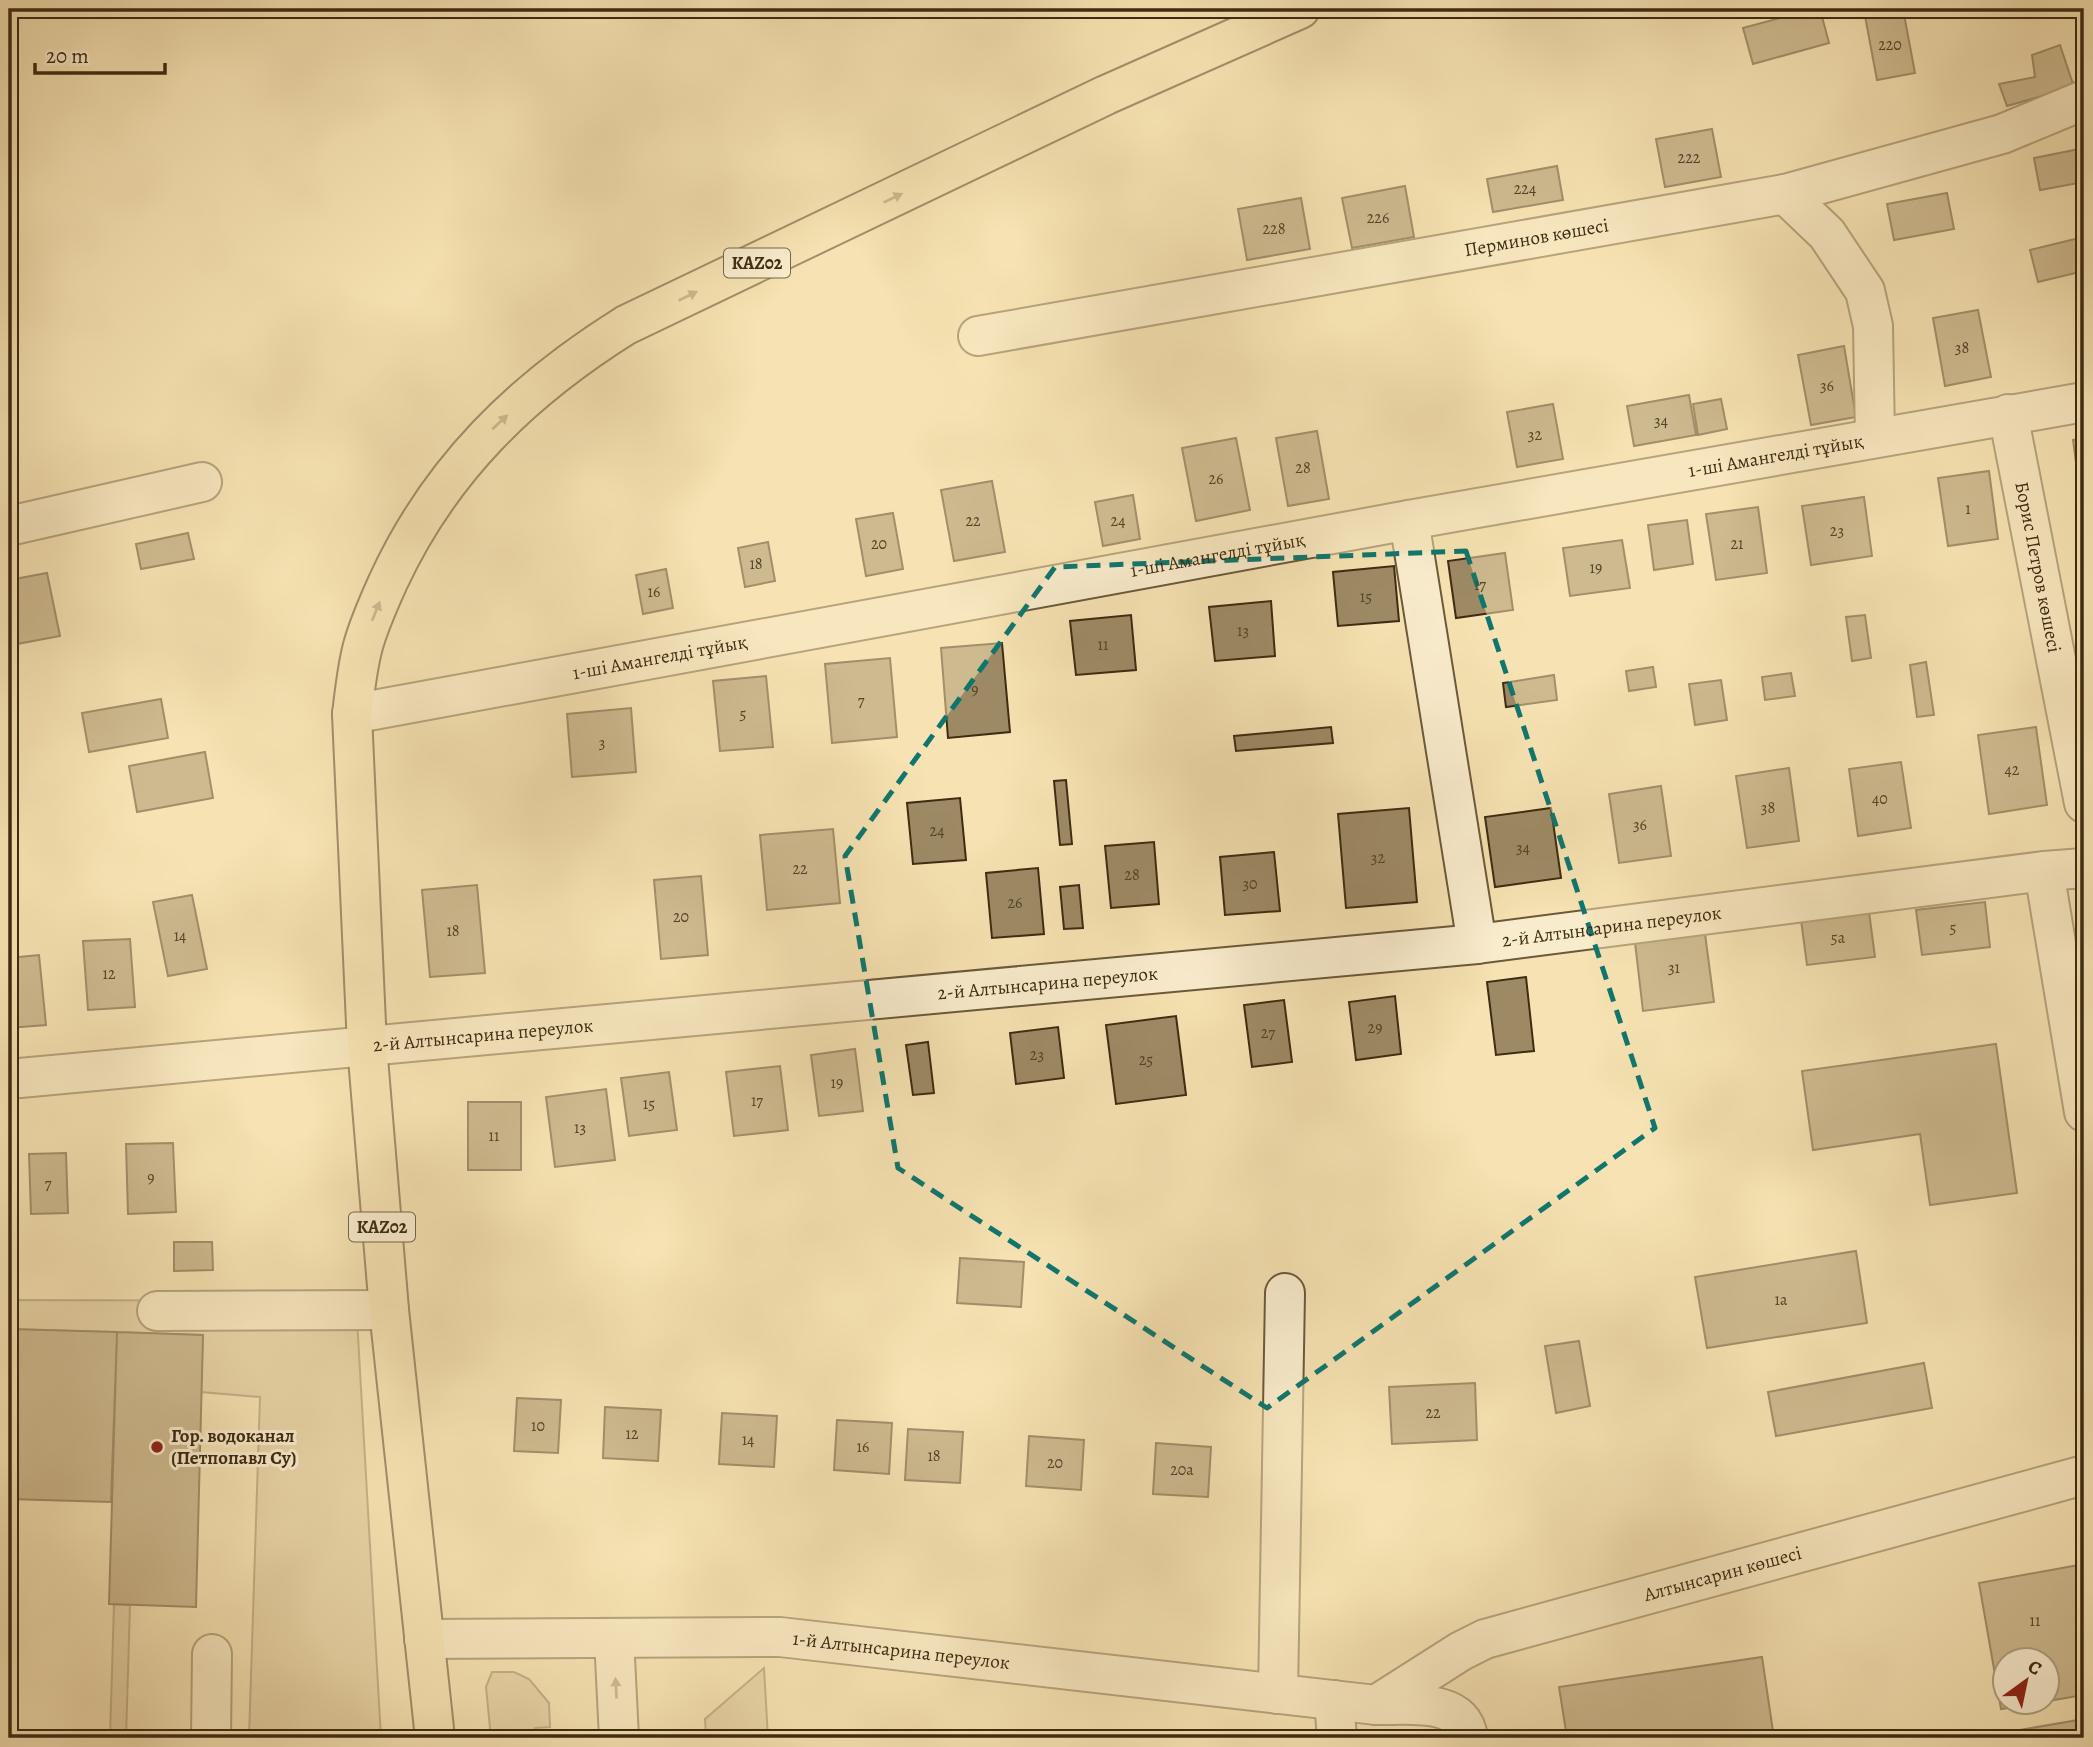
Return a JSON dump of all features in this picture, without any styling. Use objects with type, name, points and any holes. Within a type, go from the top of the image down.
[{"type":"highway","name":"KAZ02","points":[[435,1738],[389,1310],[367,1046],[352,714],[356,676],[364,644],[399,558],[439,492],[479,442],[591,347],[626,325],[1106,95],[1300,9]]},
{"type":"street","name":"Перминов көшесі","points":[[978,336],[1785,194],[2002,134],[2084,100]]},
{"type":"street","points":[[1785,194],[1827,234],[1865,290],[1873,326],[1875,437]]},
{"type":"street","name":"1-ші Амангелді тұйық","points":[[352,714],[1409,520],[2084,402]]},
{"type":"street","name":"Борис Петров көшесі","points":[[2008,414],[2084,803]]},
{"type":"street","points":[[9,526],[202,482]]},
{"type":"street","points":[[1409,520],[1477,944]]},
{"type":"street","name":"2-й Алтынсарина переулок","points":[[9,1079],[1477,944],[2084,868]]},
{"type":"street","points":[[2044,871],[2084,1112]]},
{"type":"street","points":[[1278,1694],[1285,1293]]},
{"type":"street","points":[[158,1311],[389,1310]]},
{"type":"street","name":"Алтынсарин көшесі","points":[[1376,1705],[1461,1651],[1485,1639],[2084,1475]]},
{"type":"street","name":"1-й Алтынсарина переулок","points":[[424,1639],[780,1637],[1376,1705],[1438,1708],[1460,1716],[1468,1738]]},
{"type":"street","points":[[614,1638],[619,1738]]},
{"type":"street","points":[[211,1738],[212,1654]]},
{"type":"street","points":[[1334,1700],[1337,1738]]},
{"type":"highlighted area","points":[[1466,551],[1655,1128],[1267,1408],[898,1168],[845,856],[1055,567]]},
{"type":"shaded area","points":[[9,1300],[356,1301],[381,1738],[249,1738],[260,1397],[201,1392],[203,1335],[9,1329]]},
{"type":"shaded area","points":[[114,1604],[130,1605],[126,1738],[110,1738]]},
{"type":"shaded area","points":[[764,1668],[768,1738],[706,1738],[705,1719]]},
{"type":"shaded area","points":[[492,1672],[514,1672],[529,1679],[549,1703],[550,1727],[535,1728],[535,1738],[491,1738],[486,1687]]},
{"type":"building","points":[[1820,9],[1829,43],[1753,64],[1743,28]]},
{"type":"building","points":[[1903,9],[1915,73],[1877,80],[1865,16]]},
{"type":"building","points":[[2060,45],[2074,87],[2007,106],[1999,84],[2035,77],[2032,55]]},
{"type":"building","points":[[1712,129],[1721,177],[1665,187],[1656,139]]},
{"type":"building","points":[[2084,148],[2084,182],[2040,190],[2034,158]]},
{"type":"building","points":[[1557,166],[1563,200],[1493,212],[1487,179]]},
{"type":"building","points":[[1405,186],[1414,237],[1352,248],[1342,198]]},
{"type":"building","points":[[1947,193],[1954,229],[1894,240],[1887,204]]},
{"type":"building","points":[[1301,198],[1310,249],[1247,260],[1238,209]]},
{"type":"building","points":[[2083,237],[2084,271],[2038,282],[2030,250]]},
{"type":"building","points":[[1978,310],[1991,377],[1945,386],[1933,318]]},
{"type":"building","points":[[1844,346],[1856,417],[1811,425],[1798,355]]},
{"type":"building","points":[[1689,395],[1696,435],[1634,446],[1627,406]]},
{"type":"building","points":[[1721,399],[1727,429],[1698,435],[1693,404]]},
{"type":"building","points":[[1553,404],[1563,459],[1517,467],[1507,412]]},
{"type":"building","points":[[1317,431],[1329,499],[1288,506],[1276,438]]},
{"type":"building","points":[[1236,438],[1250,510],[1196,521],[1182,448]]},
{"type":"building","points":[[2084,439],[2084,508],[2082,508],[2073,440]]},
{"type":"building","points":[[1989,471],[1998,539],[1948,546],[1938,478]]},
{"type":"building","points":[[992,481],[1005,552],[954,561],[941,490]]},
{"type":"building","points":[[1133,495],[1140,539],[1103,546],[1095,502]]},
{"type":"building","points":[[1864,497],[1872,556],[1811,565],[1802,506]]},
{"type":"building","points":[[1758,507],[1767,573],[1716,580],[1706,514]]},
{"type":"building","points":[[893,513],[903,569],[866,576],[856,519]]},
{"type":"building","points":[[1687,520],[1693,564],[1654,570],[1648,525]]},
{"type":"building","points":[[188,533],[194,559],[141,569],[136,544]]},
{"type":"building","points":[[1622,540],[1630,588],[1570,596],[1563,548]]},
{"type":"building","points":[[768,542],[775,581],[745,587],[738,548]]},
{"type":"building","points":[[1505,553],[1513,610],[1456,618],[1448,561]]},
{"type":"building","points":[[1394,566],[1399,621],[1338,626],[1333,572]]},
{"type":"building","points":[[666,569],[673,608],[643,614],[636,575]]},
{"type":"building","points":[[47,573],[60,636],[17,644],[9,602],[9,580]]},
{"type":"building","points":[[1271,601],[1275,656],[1215,661],[1209,607]]},
{"type":"building","points":[[1131,615],[1136,670],[1076,675],[1070,621]]},
{"type":"building","points":[[1865,615],[1871,658],[1852,661],[1846,617]]},
{"type":"building","points":[[1002,643],[1010,732],[948,738],[941,648]]},
{"type":"building","points":[[890,658],[897,737],[832,743],[825,664]]},
{"type":"building","points":[[1926,662],[1934,715],[1917,717],[1910,665]]},
{"type":"building","points":[[1653,667],[1656,687],[1629,691],[1626,671]]},
{"type":"building","points":[[1791,673],[1795,696],[1765,700],[1762,677]]},
{"type":"building","points":[[1554,675],[1557,700],[1506,707],[1503,683]]},
{"type":"building","points":[[766,676],[773,747],[720,751],[713,681]]},
{"type":"building","points":[[1721,680],[1727,720],[1695,725],[1689,684]]},
{"type":"building","points":[[161,699],[168,738],[89,752],[82,713]]},
{"type":"building","points":[[631,708],[636,772],[572,777],[567,714]]},
{"type":"building","points":[[1331,727],[1333,743],[1236,751],[1234,736]]},
{"type":"building","points":[[2036,727],[2047,805],[1989,814],[1978,735]]},
{"type":"building","points":[[205,752],[213,798],[137,812],[129,766]]},
{"type":"building","points":[[1901,762],[1911,828],[1858,836],[1849,769]]},
{"type":"building","points":[[1789,768],[1799,841],[1747,848],[1736,776]]},
{"type":"building","points":[[1066,780],[1072,844],[1060,845],[1054,781]]},
{"type":"building","points":[[1661,786],[1671,856],[1619,863],[1609,794]]},
{"type":"building","points":[[960,798],[966,860],[913,864],[907,803]]},
{"type":"building","points":[[1409,808],[1417,902],[1346,908],[1338,814]]},
{"type":"building","points":[[1551,808],[1561,878],[1495,887],[1485,817]]},
{"type":"building","points":[[833,829],[840,903],[767,910],[760,835]]},
{"type":"building","points":[[1154,842],[1159,904],[1111,908],[1105,846]]},
{"type":"building","points":[[1274,852],[1280,911],[1225,915],[1220,857]]},
{"type":"building","points":[[1038,868],[1044,934],[992,938],[986,873]]},
{"type":"building","points":[[701,876],[708,955],[661,959],[654,880]]},
{"type":"building","points":[[477,885],[485,973],[430,977],[422,890]]},
{"type":"building","points":[[1079,885],[1083,928],[1064,929],[1060,887]]},
{"type":"building","points":[[192,895],[207,969],[168,976],[153,902]]},
{"type":"building","points":[[1985,902],[1990,947],[1922,955],[1916,910]]},
{"type":"building","points":[[1869,912],[1875,957],[1807,965],[1801,920]]},
{"type":"building","points":[[1704,926],[1714,1002],[1643,1011],[1634,934]]},
{"type":"building","points":[[130,939],[135,1007],[88,1010],[83,941]]},
{"type":"building","points":[[39,955],[46,1025],[9,1028],[9,958]]},
{"type":"building","points":[[1526,977],[1534,1051],[1496,1055],[1487,982]]},
{"type":"building","points":[[1395,996],[1401,1054],[1356,1060],[1349,1002]]},
{"type":"building","points":[[1284,1000],[1292,1062],[1252,1067],[1244,1005]]},
{"type":"building","points":[[1176,1016],[1186,1095],[1116,1104],[1106,1025]]},
{"type":"building","points":[[1058,1027],[1064,1078],[1016,1084],[1010,1033]]},
{"type":"building","points":[[928,1042],[934,1093],[913,1095],[906,1045]]},
{"type":"building","points":[[1996,1044],[2017,1193],[1930,1205],[1920,1134],[1813,1150],[1802,1071]]},
{"type":"building","points":[[855,1049],[863,1111],[819,1116],[811,1055]]},
{"type":"building","points":[[780,1066],[788,1130],[734,1136],[726,1072]]},
{"type":"building","points":[[669,1072],[677,1130],[629,1136],[621,1078]]},
{"type":"building","points":[[606,1089],[615,1160],[555,1167],[546,1097]]},
{"type":"building","points":[[468,1102],[521,1102],[521,1170],[468,1170]]},
{"type":"building","points":[[173,1143],[176,1212],[128,1214],[126,1144]]},
{"type":"building","points":[[66,1153],[68,1213],[31,1214],[29,1154]]},
{"type":"building","points":[[174,1242],[212,1242],[213,1270],[174,1271]]},
{"type":"building","points":[[1856,1251],[1867,1323],[1707,1348],[1695,1277]]},
{"type":"building","points":[[960,1258],[1024,1262],[1021,1307],[957,1303]]},
{"type":"building","points":[[9,1329],[117,1332],[111,1502],[9,1499]]},
{"type":"building","name":"Гор. водоканал (Петпопавл Су)","points":[[117,1332],[203,1335],[196,1607],[109,1604]]},
{"type":"building","points":[[1579,1341],[1590,1406],[1556,1413],[1545,1346]]},
{"type":"building","points":[[1924,1363],[1932,1408],[1776,1436],[1768,1392]]},
{"type":"building","points":[[1475,1383],[1477,1440],[1392,1444],[1389,1387]]},
{"type":"building","points":[[517,1398],[561,1400],[558,1453],[514,1451]]},
{"type":"building","points":[[605,1407],[661,1410],[658,1461],[603,1458]]},
{"type":"building","points":[[722,1413],[777,1416],[774,1467],[719,1464]]},
{"type":"building","points":[[837,1420],[892,1423],[889,1474],[834,1470]]},
{"type":"building","points":[[908,1429],[963,1432],[960,1483],[905,1480]]},
{"type":"building","points":[[1029,1436],[1084,1440],[1081,1490],[1026,1486]]},
{"type":"building","points":[[1156,1443],[1211,1447],[1208,1497],[1153,1494]]},
{"type":"building","points":[[2084,1564],[2084,1695],[2062,1699],[2062,1646],[1992,1646],[1992,1657],[1979,1583]]},
{"type":"building","points":[[1762,1657],[1774,1738],[1567,1738],[1559,1687]]},
{"type":"building","points":[[2084,1719],[2084,1738],[2002,1738],[2002,1733]]},
{"type":"place","name":"Гор. водоканал (Петпопавл Су)","points":[[157,1447]]}]
